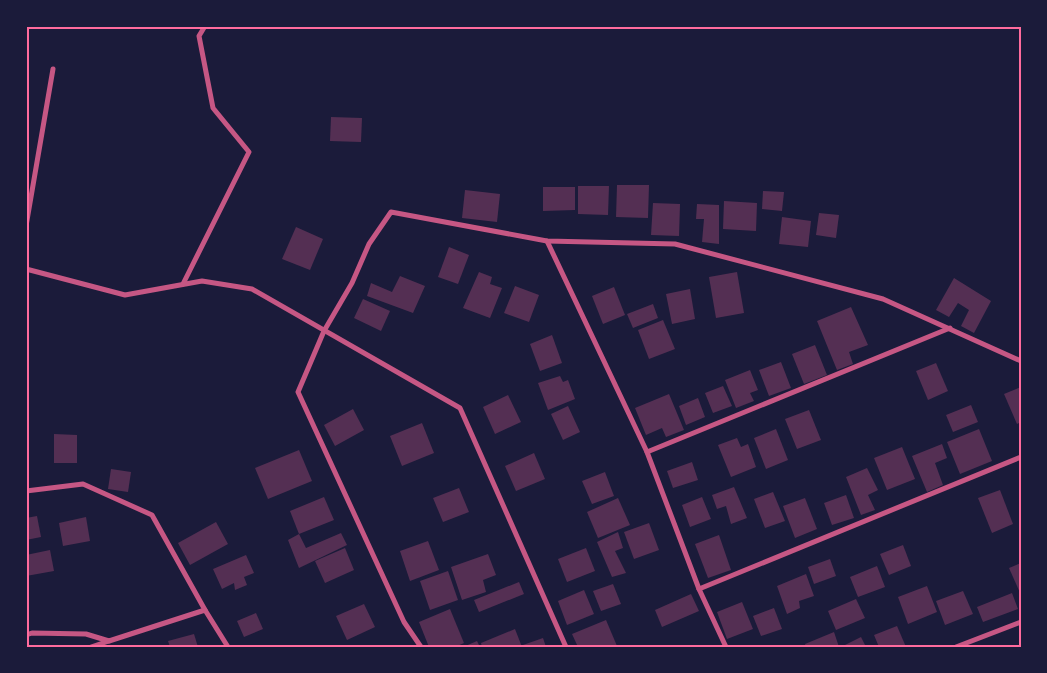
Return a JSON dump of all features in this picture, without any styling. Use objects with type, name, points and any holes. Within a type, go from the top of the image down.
[{"type":"street","points":[[183,284],[249,152],[213,108],[200,36],[205,26]]},
{"type":"street","points":[[26,226],[53,69]]},
{"type":"street","points":[[421,647],[404,622],[298,392],[324,331],[352,283],[369,244],[391,212],[547,241],[675,244],[883,299],[1021,361]]},
{"type":"street","points":[[547,241],[647,452],[699,589],[726,647]]},
{"type":"street","points":[[26,269],[126,295],[202,281],[252,290],[460,408],[566,647]]},
{"type":"street","points":[[647,452],[950,328]]},
{"type":"street","points":[[699,589],[1021,457]]},
{"type":"street","points":[[26,491],[83,484],[152,515],[228,647]]},
{"type":"street","points":[[91,647],[205,610]]},
{"type":"street","points":[[956,647],[1021,622]]},
{"type":"street","points":[[26,635],[86,634],[109,641]]},
{"type":"building","points":[[331,117],[362,118],[361,142],[330,141]]},
{"type":"building","points":[[617,185],[649,185],[648,218],[616,217]]},
{"type":"building","points":[[578,186],[609,186],[608,215],[578,214]]},
{"type":"building","points":[[543,187],[575,187],[575,210],[543,211]]},
{"type":"building","points":[[465,190],[500,194],[497,222],[462,218]]},
{"type":"building","points":[[763,191],[784,192],[782,211],[762,209]]},
{"type":"building","points":[[724,201],[757,203],[756,231],[723,229]]},
{"type":"building","points":[[653,203],[680,204],[679,236],[651,235]]},
{"type":"building","points":[[697,204],[719,205],[719,244],[702,242],[704,219],[696,219]]},
{"type":"building","points":[[819,213],[839,215],[836,238],[816,235]]},
{"type":"building","points":[[782,217],[811,221],[808,247],[779,244]]},
{"type":"building","points":[[296,227],[323,239],[310,270],[282,259]]},
{"type":"building","points":[[449,247],[469,255],[458,284],[438,277]]},
{"type":"building","points":[[479,272],[492,277],[490,284],[502,288],[490,318],[463,308]]},
{"type":"building","points":[[737,272],[744,313],[716,318],[709,277]]},
{"type":"building","points":[[400,276],[425,286],[413,313],[367,296],[371,283],[392,292]]},
{"type":"building","points":[[954,278],[991,301],[974,333],[961,326],[969,310],[958,303],[949,317],[936,310]]},
{"type":"building","points":[[515,286],[539,295],[529,322],[504,313]]},
{"type":"building","points":[[614,287],[625,315],[603,324],[592,296]]},
{"type":"building","points":[[690,289],[695,319],[672,324],[666,294]]},
{"type":"building","points":[[363,299],[390,311],[381,331],[354,318]]},
{"type":"building","points":[[653,304],[658,318],[633,328],[627,314]]},
{"type":"building","points":[[851,307],[868,345],[849,352],[853,364],[837,370],[817,321]]},
{"type":"building","points":[[663,320],[675,349],[649,359],[638,330]]},
{"type":"building","points":[[552,335],[562,363],[540,371],[530,344]]},
{"type":"building","points":[[815,345],[827,375],[804,384],[792,354]]},
{"type":"building","points":[[781,362],[791,388],[769,396],[759,370]]},
{"type":"building","points":[[936,363],[948,391],[928,400],[916,371]]},
{"type":"building","points":[[750,370],[758,390],[750,393],[754,401],[736,408],[725,380]]},
{"type":"building","points":[[560,376],[563,382],[568,380],[575,399],[548,410],[538,383]]},
{"type":"building","points":[[723,386],[732,406],[713,413],[705,393]]},
{"type":"building","points":[[1021,387],[1021,422],[1017,424],[1004,394]]},
{"type":"building","points":[[669,394],[684,430],[666,437],[662,428],[646,435],[635,408]]},
{"type":"building","points":[[508,395],[521,422],[495,434],[483,407]]},
{"type":"building","points":[[698,398],[705,417],[686,425],[679,406]]},
{"type":"building","points":[[971,405],[978,422],[953,432],[946,415]]},
{"type":"building","points":[[568,406],[580,432],[563,440],[551,414]]},
{"type":"building","points":[[353,409],[364,430],[335,446],[324,425]]},
{"type":"building","points":[[809,410],[821,440],[797,449],[785,419]]},
{"type":"building","points":[[422,423],[434,453],[402,466],[390,436]]},
{"type":"building","points":[[776,429],[788,460],[766,469],[754,438]]},
{"type":"building","points":[[979,429],[992,461],[960,474],[947,442]]},
{"type":"building","points":[[54,434],[77,435],[77,463],[54,463]]},
{"type":"building","points":[[737,438],[741,447],[748,444],[756,467],[731,477],[718,445]]},
{"type":"building","points":[[942,444],[947,458],[935,463],[943,485],[927,492],[912,456]]},
{"type":"building","points":[[902,447],[915,479],[887,490],[874,458]]},
{"type":"building","points":[[299,450],[312,481],[268,499],[255,468]]},
{"type":"building","points":[[534,453],[545,479],[516,491],[505,466]]},
{"type":"building","points":[[692,462],[698,480],[673,488],[667,471]]},
{"type":"building","points":[[867,468],[878,490],[868,495],[875,510],[861,515],[846,477]]},
{"type":"building","points":[[111,469],[131,472],[128,492],[108,489]]},
{"type":"building","points":[[605,472],[614,496],[592,504],[582,481]]},
{"type":"building","points":[[734,487],[747,518],[731,524],[726,506],[717,509],[712,495]]},
{"type":"building","points":[[459,488],[469,512],[443,522],[433,498]]},
{"type":"building","points":[[1000,490],[1013,524],[992,533],[978,498]]},
{"type":"building","points":[[773,492],[785,521],[765,528],[754,499]]},
{"type":"building","points":[[846,495],[854,518],[832,525],[824,503]]},
{"type":"building","points":[[324,497],[334,520],[299,534],[290,511]]},
{"type":"building","points":[[702,497],[711,519],[690,527],[682,505]]},
{"type":"building","points":[[618,498],[630,525],[598,538],[587,512]]},
{"type":"building","points":[[805,498],[817,529],[795,538],[783,506]]},
{"type":"building","points":[[37,516],[41,537],[26,540],[26,518]]},
{"type":"building","points":[[86,517],[90,541],[63,546],[59,523]]},
{"type":"building","points":[[216,522],[228,544],[190,565],[178,543]]},
{"type":"building","points":[[649,523],[659,550],[634,559],[624,532]]},
{"type":"building","points":[[618,532],[623,548],[615,551],[626,573],[612,577],[597,542]]},
{"type":"building","points":[[341,533],[347,545],[299,568],[288,540],[299,534],[306,548]]},
{"type":"building","points":[[719,535],[731,570],[708,578],[695,544]]},
{"type":"building","points":[[428,541],[439,570],[410,581],[400,551]]},
{"type":"building","points":[[903,545],[911,566],[889,575],[880,554]]},
{"type":"building","points":[[345,548],[354,570],[325,583],[315,561]]},
{"type":"building","points":[[586,548],[595,571],[567,582],[558,559]]},
{"type":"building","points":[[50,550],[54,571],[26,576],[26,555]]},
{"type":"building","points":[[488,554],[496,575],[483,580],[486,592],[462,600],[451,567]]},
{"type":"building","points":[[246,555],[254,573],[244,577],[247,585],[235,590],[234,583],[222,589],[213,569]]},
{"type":"building","points":[[830,559],[836,576],[814,584],[808,567]]},
{"type":"building","points":[[1021,563],[1021,595],[1009,568]]},
{"type":"building","points":[[877,566],[885,587],[858,597],[850,577]]},
{"type":"building","points":[[448,571],[458,600],[430,610],[420,581]]},
{"type":"building","points":[[806,574],[814,596],[799,601],[800,608],[787,614],[777,586]]},
{"type":"building","points":[[519,582],[524,594],[479,612],[474,600]]},
{"type":"building","points":[[613,584],[621,604],[601,611],[593,591]]},
{"type":"building","points":[[927,586],[937,612],[908,624],[898,597]]},
{"type":"building","points":[[584,590],[594,614],[567,625],[558,601]]},
{"type":"building","points":[[963,591],[973,614],[945,625],[936,601]]},
{"type":"building","points":[[1012,593],[1018,609],[983,622],[977,607]]},
{"type":"building","points":[[691,594],[699,611],[662,627],[655,610]]},
{"type":"building","points":[[856,599],[865,618],[836,630],[828,611]]},
{"type":"building","points":[[742,602],[753,629],[727,639],[717,612]]},
{"type":"building","points":[[364,604],[375,627],[347,640],[336,616]]},
{"type":"building","points":[[774,608],[782,629],[761,636],[753,616]]},
{"type":"building","points":[[450,609],[464,643],[455,647],[429,647],[419,622]]},
{"type":"building","points":[[256,613],[263,629],[244,637],[237,621]]},
{"type":"building","points":[[606,620],[617,646],[578,647],[572,634]]},
{"type":"building","points":[[897,626],[906,647],[879,647],[874,635]]},
{"type":"building","points":[[515,629],[522,647],[482,647],[481,643]]},
{"type":"building","points":[[834,632],[839,647],[806,647],[805,644]]},
{"type":"building","points":[[194,634],[198,647],[170,647],[168,641]]},
{"type":"building","points":[[861,637],[866,647],[841,647]]},
{"type":"building","points":[[543,638],[546,647],[524,647],[523,645]]},
{"type":"building","points":[[477,641],[480,647],[463,647]]}]
